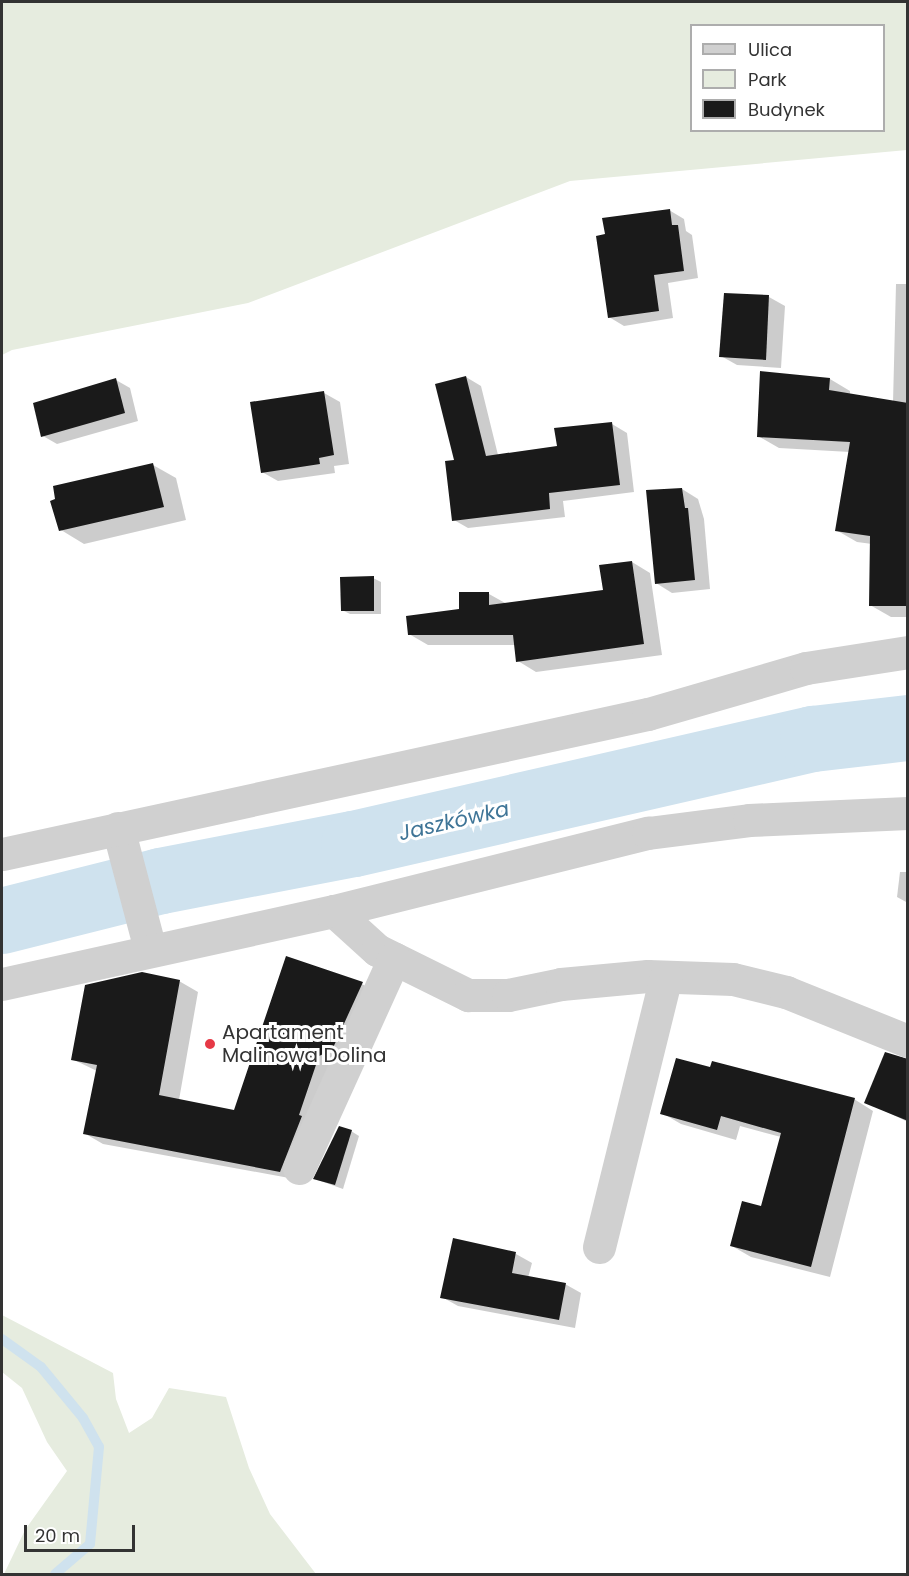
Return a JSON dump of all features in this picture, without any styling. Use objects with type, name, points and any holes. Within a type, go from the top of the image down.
[{"type":"street","points":[[2,854],[122,841],[648,714],[806,668],[908,651]]},
{"type":"street","points":[[2,984],[150,949],[334,911],[648,833],[749,820],[908,813]]},
{"type":"street","points":[[122,841],[150,949]]},
{"type":"street","points":[[334,911],[377,950],[468,995],[508,995],[561,984],[666,977],[733,980],[786,992],[908,1041]]},
{"type":"street","points":[[299,1168],[362,1037],[394,958]]},
{"type":"street","points":[[599,1247],[666,977]]},
{"type":"green space","points":[[2,2],[907,2],[907,150],[570,181],[248,303],[12,350],[2,355]]},
{"type":"green space","points":[[2,1315],[113,1373],[116,1399],[129,1433],[152,1418],[169,1388],[226,1397],[249,1468],[270,1514],[316,1574],[4,1574],[25,1530],[67,1471],[47,1442],[22,1388],[2,1372]]},
{"type":"building","points":[[670,209],[672,225],[678,225],[684,271],[654,275],[659,311],[608,318],[596,236],[605,234],[602,218]]},
{"type":"building","points":[[724,293],[769,295],[766,360],[719,357]]},
{"type":"building","points":[[760,371],[830,378],[829,390],[908,403],[908,606],[869,606],[870,536],[835,531],[850,442],[757,437]]},
{"type":"building","points":[[466,376],[486,456],[557,446],[554,428],[612,422],[620,485],[549,493],[550,509],[452,521],[445,461],[454,460],[435,384]]},
{"type":"building","points":[[116,378],[125,413],[41,437],[33,403]]},
{"type":"building","points":[[324,391],[334,455],[319,458],[320,464],[261,473],[250,402]]},
{"type":"building","points":[[153,463],[164,507],[59,531],[50,501],[55,499],[53,486]]},
{"type":"building","points":[[682,488],[685,508],[688,508],[695,580],[655,584],[646,490]]},
{"type":"building","points":[[632,561],[644,644],[516,662],[513,635],[408,635],[406,616],[459,609],[459,592],[489,592],[489,605],[603,590],[599,565]]},
{"type":"building","points":[[374,576],[374,611],[341,611],[340,577]]},
{"type":"building","points":[[286,956],[363,982],[332,1050],[319,1056],[299,1115],[302,1116],[280,1172],[83,1134],[97,1065],[71,1060],[85,985],[142,972],[180,980],[159,1095],[234,1110]]},
{"type":"building","points":[[885,1052],[908,1059],[908,1121],[864,1103]]},
{"type":"building","points":[[676,1058],[710,1067],[712,1061],[855,1098],[811,1267],[730,1246],[742,1201],[761,1206],[781,1133],[721,1116],[717,1130],[660,1114]]},
{"type":"building","points":[[339,1126],[352,1130],[335,1185],[313,1179]]},
{"type":"building","points":[[453,1238],[516,1252],[512,1273],[566,1283],[559,1320],[440,1298]]},
{"type":"waterway","name":"Jaszkówka","points":[[2,921],[161,881],[354,844],[813,739],[908,728]]},
{"type":"waterway","points":[[2,1339],[41,1367],[83,1418],[99,1447],[90,1544],[55,1574]]},
{"type":"place","name":"Apartament Malinowa Dolina","points":[[210,1044]]}]
